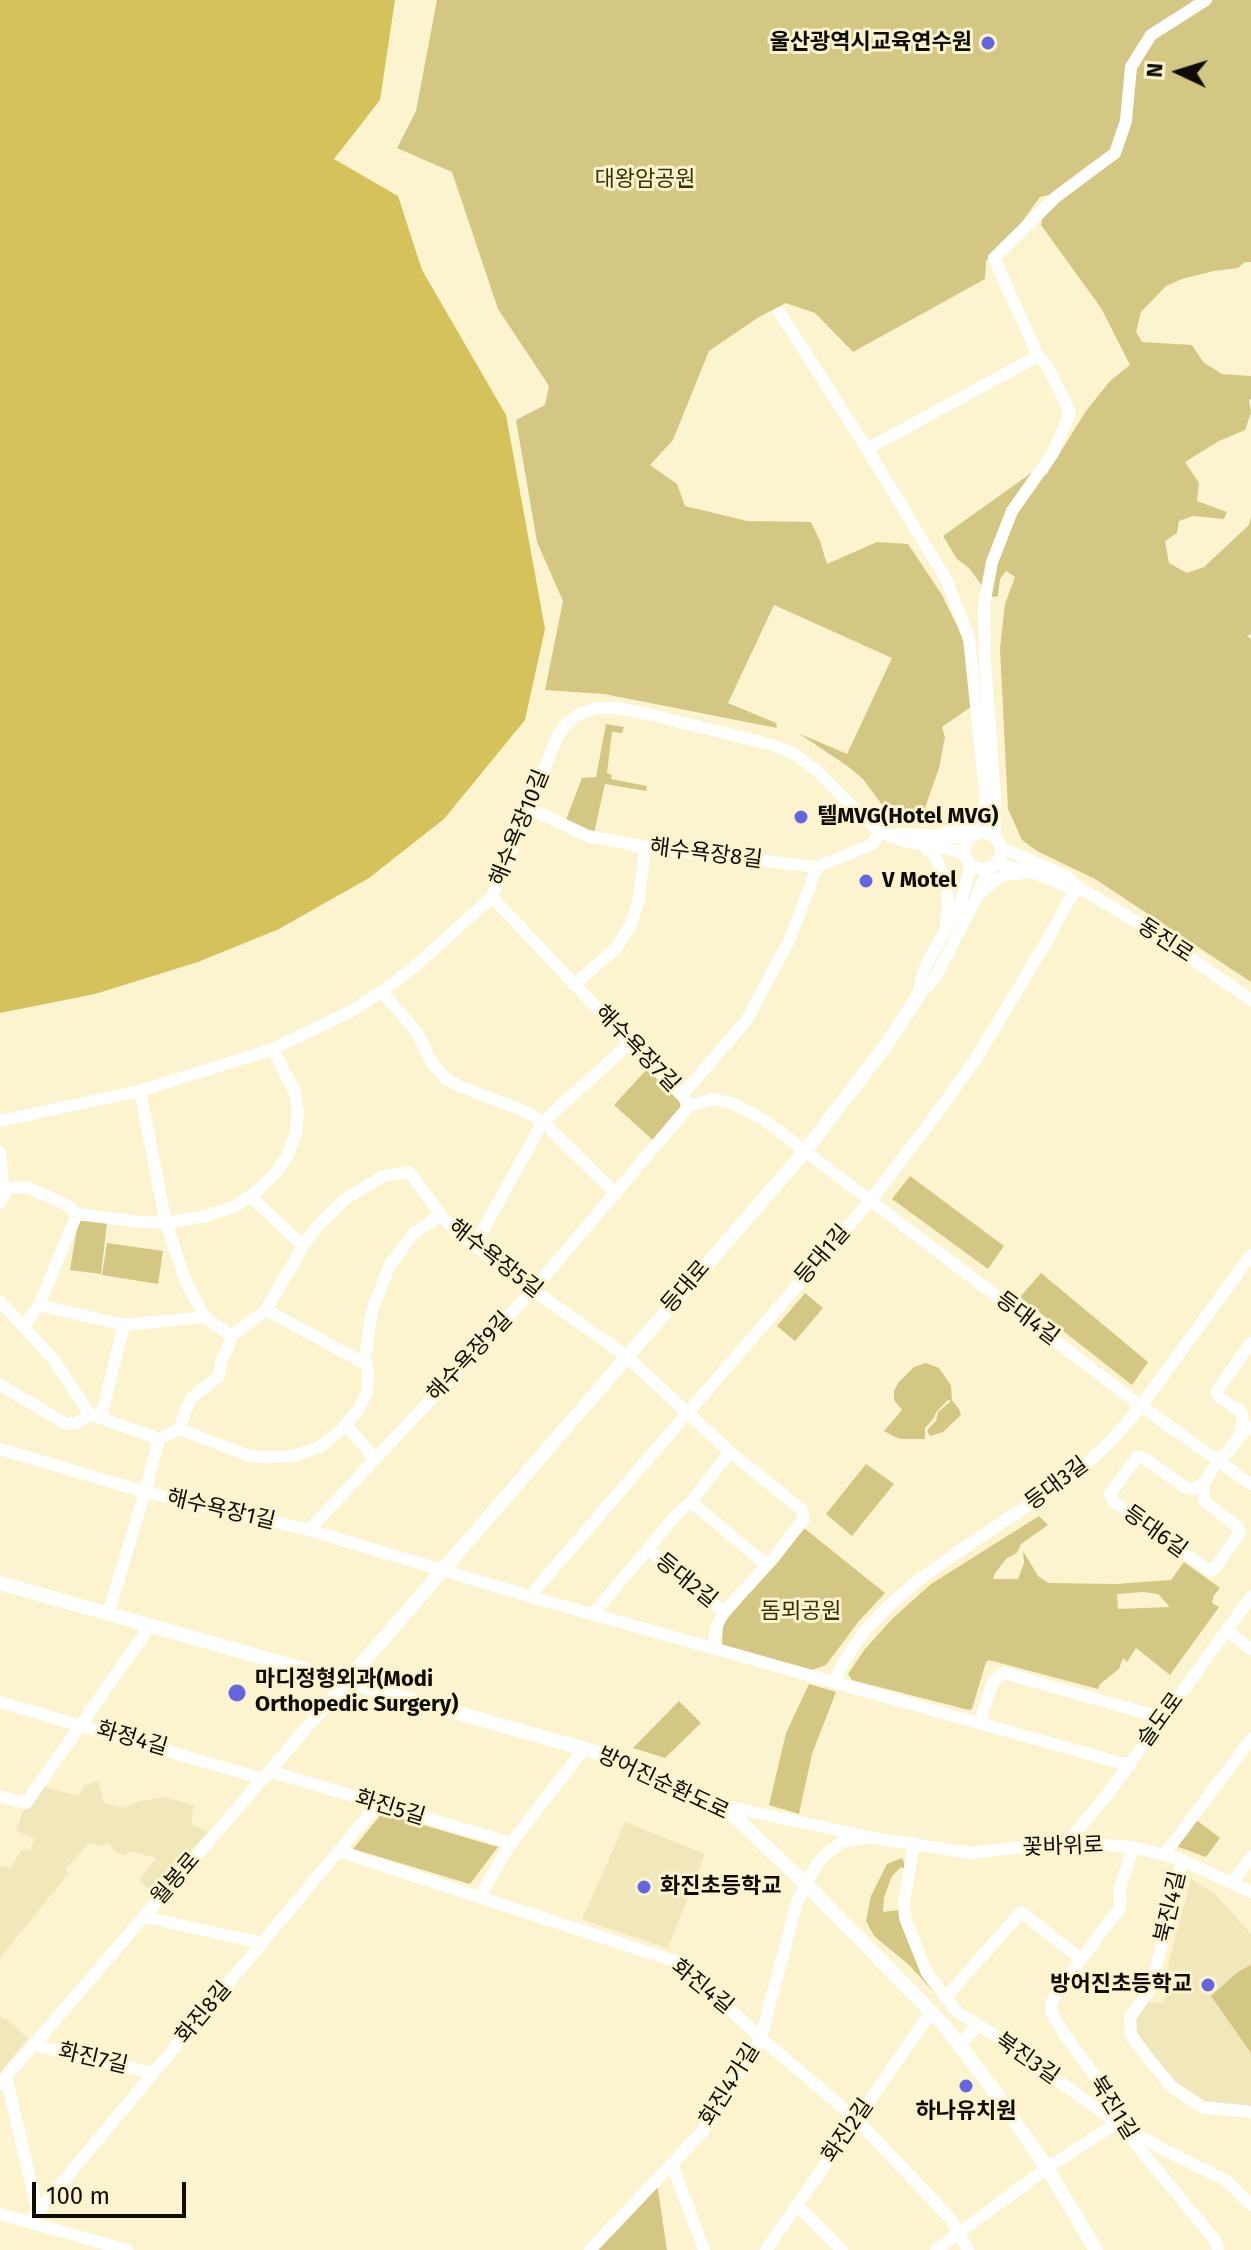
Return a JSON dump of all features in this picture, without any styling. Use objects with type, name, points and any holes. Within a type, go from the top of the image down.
[{"type":"main road","name":"등대로","points":[[346,1682],[806,1150],[889,1041],[918,996]]},
{"type":"main road","name":"방어진순환도로","points":[[0,1583],[620,1759],[734,1816],[807,1885],[931,2012],[959,2045],[1047,2168],[1096,2250]]},
{"type":"street","points":[[918,996],[935,978],[984,876],[1000,855],[985,662],[984,605],[992,562],[1012,511],[1053,453],[1070,413],[1047,365],[1038,356],[994,258],[1056,197],[1115,153],[1126,121],[1131,67],[1151,35],[1206,0]]},
{"type":"street","points":[[780,313],[946,579],[969,638],[986,802],[983,819],[965,848],[967,885],[925,967],[918,996]]},
{"type":"street","points":[[867,449],[1038,356]]},
{"type":"street","name":"해수욕장10길","points":[[0,1121],[140,1091],[273,1049],[355,1009],[381,992],[413,968],[492,897],[558,735],[567,723],[581,713],[597,708],[617,708],[756,739],[794,754],[816,770],[864,818],[887,834]]},
{"type":"street","points":[[927,841],[971,823],[986,802]]},
{"type":"street","name":"해수욕장8길","points":[[528,808],[588,836],[645,847],[817,867],[873,844],[887,834]]},
{"type":"street","points":[[887,834],[904,841],[927,841],[985,833],[1066,876],[1079,889]]},
{"type":"street","points":[[927,841],[957,851],[978,868],[992,865],[1031,872],[1079,889]]},
{"type":"street","points":[[927,841],[946,885],[948,905],[945,932]]},
{"type":"street","points":[[574,985],[616,948],[631,924],[639,899],[645,847]]},
{"type":"street","name":"해수욕장9길","points":[[309,1530],[533,1290],[616,1194],[746,1021],[790,939],[817,867]]},
{"type":"street","points":[[976,898],[1005,875],[1031,872]]},
{"type":"street","name":"동진로","points":[[1079,889],[1168,942],[1251,1000]]},
{"type":"street","name":"등대1길","points":[[530,1596],[871,1200],[977,1057],[1079,889]]},
{"type":"street","name":"해수욕장7길","points":[[492,897],[686,1101],[713,1099],[731,1103],[763,1119],[806,1150]]},
{"type":"street","points":[[381,992],[417,1033],[432,1063],[445,1078],[543,1122],[616,1194]]},
{"type":"street","points":[[474,1246],[543,1122],[630,1043]]},
{"type":"street","points":[[2,1199],[7,1189],[29,1188],[67,1205],[77,1214],[120,1221],[166,1223],[234,1207],[276,1173],[296,1133],[298,1111],[295,1093],[273,1049]]},
{"type":"street","points":[[0,1301],[54,1360],[96,1415],[159,1439],[179,1429],[190,1399],[218,1377],[231,1336],[205,1317],[186,1282],[166,1223],[140,1091]]},
{"type":"street","name":"등대4길","points":[[806,1150],[1141,1406],[1251,1484]]},
{"type":"street","points":[[0,1152],[2,1199]]},
{"type":"street","name":"해수욕장5길","points":[[231,1336],[266,1310],[315,1229],[344,1200],[383,1176],[409,1172],[441,1215],[474,1246],[626,1356],[688,1412]]},
{"type":"street","points":[[250,1196],[303,1246]]},
{"type":"street","points":[[24,1326],[39,1305],[77,1214]]},
{"type":"street","points":[[179,1429],[250,1456],[293,1456],[320,1447],[346,1425],[367,1392],[365,1357],[372,1311],[389,1267],[413,1234],[441,1215]]},
{"type":"street","name":"등대3길","points":[[835,1682],[843,1663],[866,1629],[891,1604],[952,1556],[1076,1473],[1111,1441],[1141,1406],[1251,1255]]},
{"type":"street","points":[[39,1305],[124,1325],[205,1317]]},
{"type":"street","points":[[266,1310],[366,1364]]},
{"type":"street","points":[[0,1385],[66,1424],[96,1415],[124,1325]]},
{"type":"street","points":[[1239,1436],[1243,1417],[1240,1411],[1217,1393],[1251,1343]]},
{"type":"street","name":"등대2길","points":[[688,1412],[730,1452],[802,1510],[805,1518],[724,1612],[712,1647]]},
{"type":"street","points":[[346,1425],[375,1459]]},
{"type":"street","points":[[1203,1484],[1239,1436],[1251,1427]]},
{"type":"street","points":[[108,1614],[159,1439]]},
{"type":"street","name":"해수욕장1길","points":[[0,1449],[145,1492],[309,1530],[442,1569]]},
{"type":"street","name":"등대2길","points":[[593,1614],[691,1502],[730,1452]]},
{"type":"street","name":"등대6길","points":[[1137,1457],[1144,1458],[1185,1487],[1192,1489],[1203,1484],[1204,1501],[1238,1527],[1240,1532],[1210,1571],[1114,1502],[1110,1494],[1137,1457]]},
{"type":"street","points":[[691,1502],[767,1565]]},
{"type":"street","name":"등대2길","points":[[648,1549],[724,1612]]},
{"type":"street","points":[[442,1569],[1128,1765]]},
{"type":"street","name":"슬도로","points":[[1068,1842],[1251,1597]]},
{"type":"street","points":[[0,1796],[26,1803],[150,1626]]},
{"type":"street","points":[[1226,1630],[1251,1649]]},
{"type":"street","points":[[980,1723],[993,1681],[1004,1673],[1163,1718]]},
{"type":"street","name":"월봉로","points":[[34,2217],[3,2080],[346,1682]]},
{"type":"street","name":"화정4길","points":[[0,1702],[266,1775]]},
{"type":"street","points":[[1164,1855],[1251,1739]]},
{"type":"street","points":[[480,1896],[511,1843],[584,1749]]},
{"type":"street","name":"화진5길","points":[[266,1775],[511,1843]]},
{"type":"street","name":"꽃바위로","points":[[704,1801],[868,1837],[970,1853],[1068,1842],[1133,1847],[1182,1860],[1251,1892]]},
{"type":"street","name":"화진8길","points":[[34,2217],[378,1804]]},
{"type":"street","name":"꽃바위로","points":[[807,1885],[817,1864],[826,1854],[842,1842],[868,1837]]},
{"type":"street","name":"북진3길","points":[[914,1843],[904,1903],[905,1918],[927,1973],[957,2012],[1117,2123],[1227,2181],[1251,2205]]},
{"type":"street","name":"북진1길","points":[[1133,1847],[1119,1892],[1119,1909],[1058,1990],[1051,2004],[1052,2014],[1120,2110],[1117,2123],[1215,2240],[1218,2250]]},
{"type":"street","name":"화진4길","points":[[338,1851],[678,1962],[856,2119],[950,2218],[968,2250]]},
{"type":"street","points":[[1232,1883],[1251,1857]]},
{"type":"street","name":"북진4길","points":[[1182,1860],[1155,1973],[1149,1990],[1130,2018],[1131,2033],[1171,2086],[1202,2107],[1251,2112]]},
{"type":"street","name":"화진4가길","points":[[590,2250],[703,2131],[761,2038],[797,1902],[807,1885]]},
{"type":"street","points":[[945,1998],[1021,1912],[1081,1959]]},
{"type":"street","points":[[144,1917],[262,1943]]},
{"type":"street","name":"화진2길","points":[[766,2250],[931,2012]]},
{"type":"street","points":[[959,2045],[978,2025]]},
{"type":"street","name":"화진7길","points":[[33,2045],[153,2073]]},
{"type":"street","points":[[936,2250],[1047,2168],[1117,2123]]},
{"type":"street","points":[[672,2164],[704,2250]]},
{"type":"street","points":[[797,2205],[842,2250]]},
{"type":"street","points":[[0,2214],[34,2217],[127,2250]]},
{"type":"shaded area","points":[[0,0],[395,0],[380,100],[334,159],[398,196],[422,270],[506,415],[545,629],[525,720],[444,819],[369,878],[279,929],[198,962],[95,994],[0,1013]]},
{"type":"shaded area","points":[[98,1781],[104,1803],[124,1808],[163,1797],[194,1805],[191,1824],[208,1832],[153,1893],[139,1880],[156,1858],[129,1851],[125,1855],[116,1852],[108,1843],[103,1846],[89,1843],[65,1869],[69,1873],[0,1958],[0,1866],[11,1868],[21,1850],[30,1850],[35,1838],[16,1831],[26,1803],[41,1786],[79,1796],[83,1786]]},
{"type":"shaded area","name":"화진초등학교","points":[[625,1822],[705,1854],[668,1948],[582,1920]]},
{"type":"shaded area","name":"방어진초등학교","points":[[1191,1879],[1216,1895],[1251,1934],[1251,2107],[1203,2102],[1169,2078],[1135,2029],[1136,2012],[1147,2002],[1164,2003],[1167,1969]]},
{"type":"shaded area","points":[[0,2016],[28,2038],[0,2073]]},
{"type":"green space","name":"대왕암공원","points":[[437,0],[1251,0],[1251,262],[1166,286],[1141,312],[1136,332],[1142,342],[1192,345],[1203,362],[1222,374],[1251,376],[1251,413],[1245,430],[1219,441],[1185,462],[1199,483],[1197,501],[1227,512],[1224,519],[1193,516],[1179,521],[1177,533],[1165,541],[1169,563],[1187,573],[1204,567],[1249,525],[1251,516],[1251,634],[1247,636],[1251,639],[1251,982],[1095,879],[1037,851],[1022,840],[1008,809],[1000,648],[1005,604],[1015,577],[1006,571],[1000,579],[998,596],[986,594],[969,568],[957,559],[943,536],[1034,471],[1046,475],[1086,411],[1110,381],[1130,365],[1101,308],[1041,225],[1044,208],[1076,189],[1040,197],[1013,234],[986,261],[985,279],[853,352],[815,313],[786,303],[759,317],[709,351],[673,440],[650,465],[677,484],[685,506],[747,521],[811,522],[827,564],[877,542],[908,544],[942,595],[959,630],[972,665],[975,704],[942,727],[945,737],[939,768],[921,819],[900,815],[886,810],[863,779],[846,765],[798,733],[847,754],[892,658],[774,605],[728,703],[776,723],[777,728],[604,694],[545,690],[563,601],[537,542],[516,420],[545,405],[549,386],[498,309],[452,172],[397,148],[416,111]]},
{"type":"green space","points":[[606,724],[624,727],[622,733],[612,732],[607,773],[612,775],[611,779],[647,786],[646,791],[605,784],[594,833],[566,820],[582,778],[596,777]]},
{"type":"green space","points":[[647,1069],[680,1102],[681,1111],[655,1142],[614,1105]]},
{"type":"green space","points":[[910,1176],[1004,1246],[988,1269],[892,1199]]},
{"type":"green space","points":[[80,1220],[107,1223],[101,1274],[70,1270]]},
{"type":"green space","points":[[107,1243],[163,1251],[158,1284],[102,1275]]},
{"type":"green space","points":[[1041,1273],[1148,1362],[1132,1385],[1020,1297]]},
{"type":"green space","points":[[805,1293],[823,1308],[795,1341],[777,1326]]},
{"type":"green space","points":[[926,1363],[939,1368],[948,1381],[952,1400],[961,1415],[943,1432],[930,1436],[927,1430],[936,1421],[938,1412],[951,1401],[948,1400],[937,1411],[925,1428],[925,1439],[893,1436],[884,1431],[902,1410],[894,1400],[894,1391],[914,1367]]},
{"type":"green space","points":[[866,1464],[894,1484],[852,1536],[826,1514]]},
{"type":"green space","points":[[1039,1516],[1048,1525],[1021,1544],[1017,1553],[1007,1558],[993,1579],[1018,1579],[1024,1563],[1023,1551],[1038,1576],[1048,1583],[1115,1584],[1171,1580],[1184,1562],[1220,1588],[1212,1603],[1219,1607],[1170,1675],[1136,1648],[1127,1662],[1123,1658],[1119,1669],[1098,1689],[989,1660],[972,1709],[969,1710],[852,1680],[848,1674],[865,1649],[893,1618],[931,1584]],"holes":[[[1117,1594],[1158,1594],[1170,1607],[1118,1609]]]},
{"type":"green space","name":"돔뫼공원","points":[[804,1528],[885,1593],[826,1665],[812,1670],[722,1647],[723,1624]]},
{"type":"green space","points":[[809,1684],[836,1692],[812,1754],[799,1814],[769,1805],[786,1733]]},
{"type":"green space","points":[[679,1701],[701,1723],[665,1758],[633,1748]]},
{"type":"green space","points":[[382,1813],[498,1847],[470,1884],[353,1849]]},
{"type":"green space","points":[[1195,1819],[1220,1838],[1206,1857],[1176,1846]]},
{"type":"green space","points":[[902,1858],[905,1870],[901,1867],[892,1876],[884,1897],[883,1912],[898,1910],[926,1974],[943,2002],[909,1965],[874,1936],[866,1921],[871,1896],[887,1864]]},
{"type":"green space","points":[[1251,1965],[1251,2053],[1211,1996],[1239,1971]]},
{"type":"green space","points":[[657,2183],[667,2250],[597,2250]]},
{"type":"place","name":"울산광역시교육연수원","points":[[988,43]]},
{"type":"place","name":"텔MVG(Hotel MVG)","points":[[801,817]]},
{"type":"place","name":"V Motel","points":[[866,881]]},
{"type":"place","name":"마디정형외과(Modi Orthopedic Surgery)","points":[[237,1693]]},
{"type":"place","name":"화진초등학교","points":[[644,1887]]},
{"type":"place","name":"방어진초등학교","points":[[1208,1985]]},
{"type":"place","name":"하나유치원","points":[[966,2086]]}]
